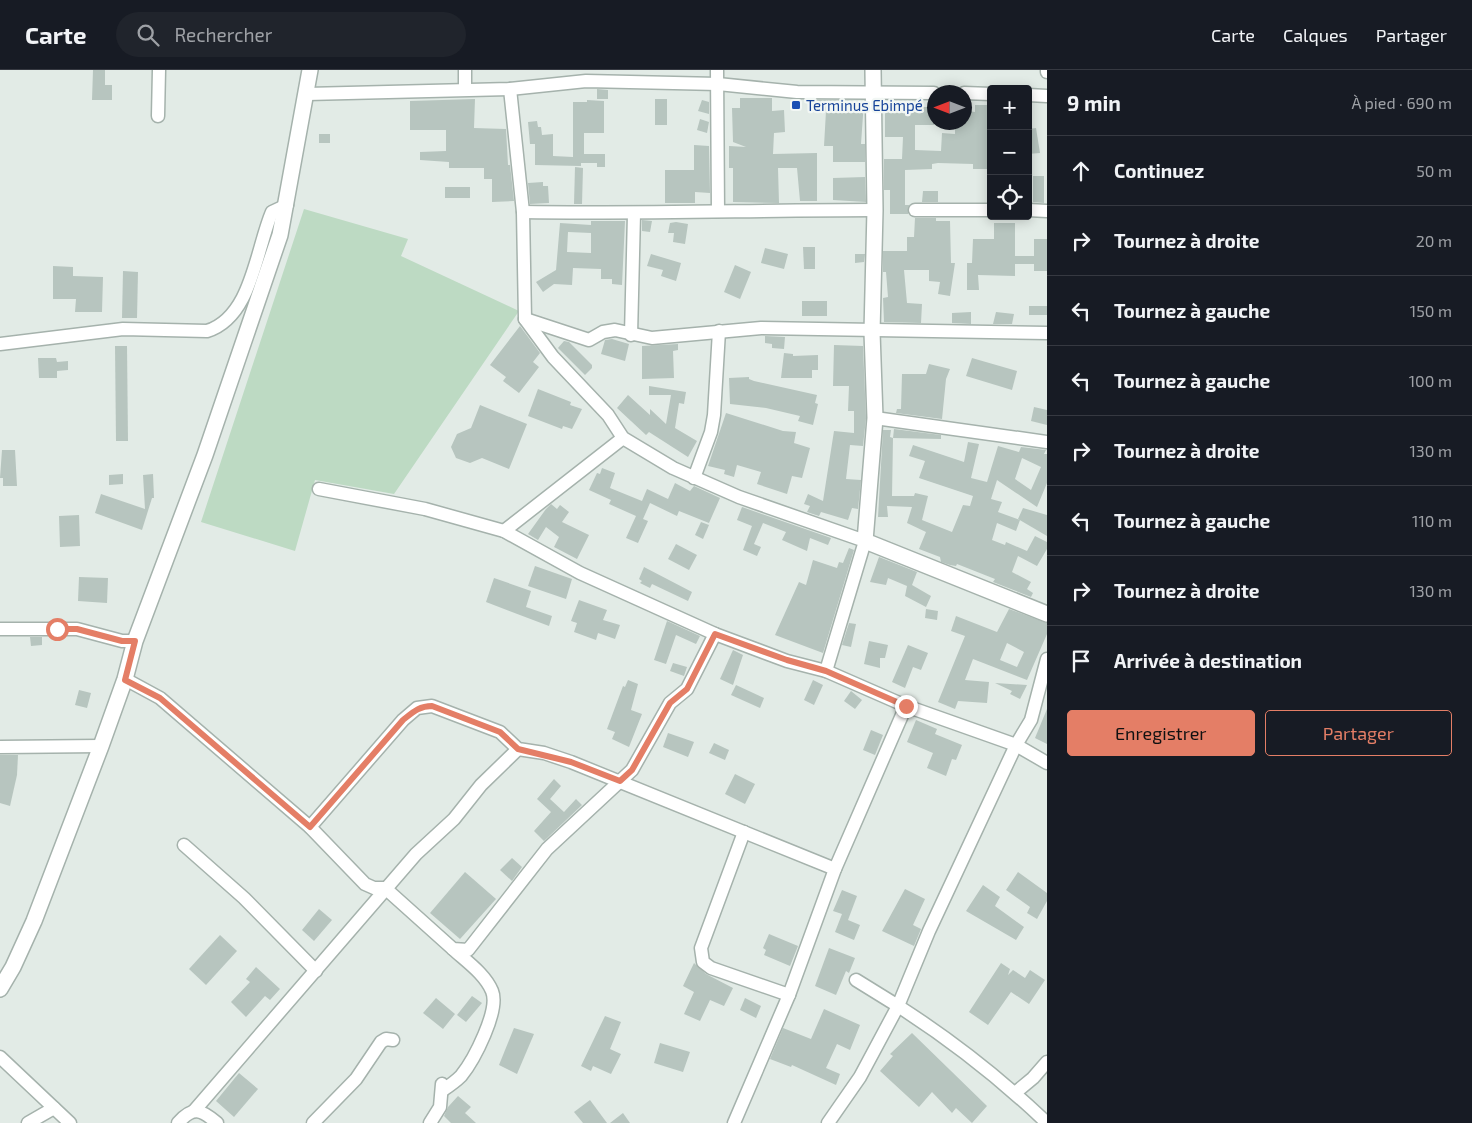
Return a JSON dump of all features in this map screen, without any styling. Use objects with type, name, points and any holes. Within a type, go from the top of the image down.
[{"type":"street","points":[[158,116],[159,70]]},
{"type":"street","points":[[0,989],[13,967],[34,921],[101,746],[125,680],[135,641],[205,455],[280,235],[287,205],[310,70]]},
{"type":"street","points":[[465,70],[465,89]]},
{"type":"street","points":[[717,70],[718,210]]},
{"type":"street","points":[[826,671],[865,541],[875,418],[872,332],[875,210],[874,70]]},
{"type":"street","points":[[307,94],[510,89],[586,75],[718,84],[797,92],[927,93]]},
{"type":"street","points":[[510,89],[523,212],[525,320],[554,357],[608,415],[624,438],[694,478],[739,497],[865,541],[1047,614]]},
{"type":"street","points":[[972,94],[987,94]]},
{"type":"street","points":[[1032,95],[1047,96]]},
{"type":"street","points":[[0,344],[123,329],[207,331],[220,327],[243,296],[254,270],[272,212],[287,205]]},
{"type":"street","points":[[523,212],[634,214],[718,210],[875,210]]},
{"type":"street","points":[[914,210],[987,210]]},
{"type":"street","points":[[1032,210],[1047,211]]},
{"type":"street","points":[[631,335],[634,214]]},
{"type":"street","points":[[525,320],[590,340],[603,332],[615,330],[624,331],[631,335],[652,338],[761,328],[872,332],[1047,333]]},
{"type":"street","points":[[694,478],[711,432],[714,415],[719,331]]},
{"type":"street","points":[[875,418],[1047,442]]},
{"type":"street","points":[[504,531],[624,438]]},
{"type":"street","points":[[319,489],[424,509],[504,531],[580,573],[715,634],[787,660],[826,671],[906,706],[1016,745],[1047,763]]},
{"type":"street","points":[[0,629],[77,629],[122,641],[135,641]]},
{"type":"street","points":[[452,949],[468,950],[547,849],[632,770],[670,703],[687,689],[715,634]]},
{"type":"street","points":[[828,1123],[860,1077],[898,1006],[929,931],[1016,745],[1031,720],[1047,659]]},
{"type":"street","points":[[125,680],[160,698],[310,827],[365,884],[374,888],[384,888],[488,984],[492,992],[494,1006],[466,1069],[459,1078],[442,1086],[440,1106],[430,1123]]},
{"type":"street","points":[[310,827],[403,720],[418,708],[432,706],[500,732],[518,749],[571,762],[835,868]]},
{"type":"street","points":[[734,1123],[788,995],[835,868],[906,706]]},
{"type":"street","points":[[0,747],[101,746]]},
{"type":"street","points":[[194,1111],[251,1043],[316,971],[384,888],[416,854],[454,819],[481,785],[518,749]]},
{"type":"street","points":[[744,832],[701,948],[703,962],[711,968],[788,995]]},
{"type":"street","points":[[184,845],[244,898],[316,971]]},
{"type":"street","points":[[856,980],[937,1031],[1015,1093],[1047,1123]]},
{"type":"street","points":[[313,1123],[356,1079],[381,1042],[386,1039],[393,1040]]},
{"type":"street","points":[[0,1057],[70,1123]]},
{"type":"street","points":[[1015,1093],[1034,1078],[1047,1062]]},
{"type":"street","points":[[28,1123],[54,1108]]},
{"type":"street","points":[[178,1123],[186,1113],[194,1111],[207,1115],[217,1123]]},
{"type":"green space","points":[[304,209],[408,239],[401,256],[519,311],[394,494],[315,480],[295,551],[201,522]]},
{"type":"building","points":[[93,70],[105,70],[105,85],[112,85],[112,100],[92,100]]},
{"type":"building","points":[[597,89],[608,90],[608,99],[597,99]]},
{"type":"building","points":[[740,98],[772,98],[772,111],[784,110],[785,132],[774,133],[773,154],[817,153],[817,201],[800,201],[797,168],[778,168],[779,203],[733,202],[733,168],[729,168],[729,146],[746,147],[733,142],[732,108],[740,108]]},
{"type":"building","points":[[475,99],[474,128],[506,129],[508,165],[510,165],[514,201],[492,202],[492,179],[484,179],[484,168],[449,168],[449,162],[420,160],[420,152],[446,151],[446,130],[410,130],[410,101]]},
{"type":"building","points":[[655,99],[667,99],[667,125],[655,125]]},
{"type":"building","points":[[587,100],[604,101],[604,133],[584,133],[584,154],[605,154],[605,167],[597,167],[597,163],[581,163],[581,166],[535,165],[535,144],[530,144],[528,122],[537,121],[538,127],[541,127],[542,135],[553,134],[553,156],[573,157],[573,102],[587,102]]},
{"type":"building","points":[[702,100],[709,102],[709,114],[698,111]]},
{"type":"building","points":[[816,100],[864,101],[861,144],[865,144],[865,162],[833,162],[833,146],[824,146],[826,111],[816,111]]},
{"type":"building","points":[[975,105],[987,105],[987,169],[973,169],[973,164],[938,163],[932,164],[932,169],[905,170],[905,205],[909,205],[908,214],[890,214],[890,190],[884,190],[884,159],[902,159],[903,137],[885,137],[885,110],[916,110],[916,107],[927,107],[927,125],[915,125],[915,150],[941,151],[942,133],[955,134],[955,130],[972,130],[972,112],[975,112]]},
{"type":"building","points":[[700,119],[709,122],[707,133],[697,130]]},
{"type":"building","points":[[1032,128],[1036,128],[1040,153],[1032,154]]},
{"type":"building","points":[[319,134],[330,134],[330,143],[319,143]]},
{"type":"building","points":[[694,145],[709,146],[710,193],[695,192],[695,203],[665,203],[665,170],[694,170]]},
{"type":"building","points":[[575,167],[583,168],[582,204],[574,204]]},
{"type":"building","points":[[1033,176],[1044,176],[1044,203],[1033,202]]},
{"type":"building","points":[[865,177],[866,202],[833,200],[833,178]]},
{"type":"building","points":[[543,182],[543,186],[548,186],[549,203],[530,204],[528,183]]},
{"type":"building","points":[[445,187],[470,187],[470,198],[445,198]]},
{"type":"building","points":[[923,191],[938,191],[938,202],[922,202]]},
{"type":"building","points":[[915,218],[936,218],[936,221],[950,221],[951,263],[955,263],[950,296],[938,294],[940,282],[929,281],[929,270],[904,270],[907,303],[922,304],[921,323],[884,322],[883,298],[888,297],[886,272],[883,272],[883,251],[907,251],[907,237],[914,237]]},
{"type":"building","points":[[642,220],[652,221],[650,232],[642,231]]},
{"type":"building","points":[[591,221],[625,221],[622,285],[612,284],[612,279],[601,279],[601,269],[573,268],[572,285],[554,284],[543,292],[536,282],[556,270],[560,223],[591,225]],"holes":[[[568,232],[591,233],[591,253],[567,252]]]},
{"type":"building","points":[[670,223],[688,224],[685,244],[673,242],[674,233],[668,233]]},
{"type":"building","points":[[994,223],[1015,223],[1015,256],[1034,256],[1034,239],[1047,239],[1047,271],[1034,271],[1034,264],[1015,264],[1015,276],[978,275],[979,290],[967,290],[967,263],[972,263],[973,239],[994,239]]},
{"type":"building","points":[[803,247],[815,247],[815,269],[804,269]]},
{"type":"building","points":[[765,248],[788,254],[784,269],[761,263]]},
{"type":"building","points":[[651,254],[681,263],[676,281],[661,276],[663,270],[647,266]]},
{"type":"building","points":[[855,254],[865,254],[864,262],[855,263]]},
{"type":"building","points":[[735,265],[751,272],[740,299],[724,292]]},
{"type":"building","points":[[53,266],[73,267],[73,276],[103,277],[102,312],[75,312],[76,299],[53,299]]},
{"type":"building","points":[[123,271],[138,272],[137,318],[122,318]]},
{"type":"building","points":[[802,301],[827,301],[827,316],[802,316]]},
{"type":"building","points":[[1029,306],[1047,306],[1047,315],[1029,315]]},
{"type":"building","points":[[971,312],[971,324],[952,323],[952,313]]},
{"type":"building","points":[[996,312],[1014,314],[1012,324],[993,324]]},
{"type":"building","points":[[520,326],[540,353],[533,362],[539,367],[519,393],[503,381],[506,377],[490,365]]},
{"type":"building","points":[[765,336],[785,337],[784,349],[772,348],[772,344],[765,343]]},
{"type":"building","points":[[612,339],[629,344],[625,361],[601,354],[605,340]]},
{"type":"building","points":[[564,341],[569,342],[592,365],[592,368],[585,375],[558,348]]},
{"type":"building","points":[[678,344],[678,350],[673,351],[674,378],[642,379],[642,346]]},
{"type":"building","points":[[834,345],[863,346],[866,418],[863,446],[850,445],[846,479],[861,480],[858,509],[852,508],[848,520],[821,512],[819,516],[807,512],[810,506],[804,504],[808,494],[823,501],[834,431],[854,433],[854,411],[848,411],[849,386],[833,386]]},
{"type":"building","points":[[115,346],[127,346],[128,441],[116,441]]},
{"type":"building","points":[[784,353],[793,354],[793,356],[818,355],[818,370],[812,370],[812,378],[781,378]]},
{"type":"building","points":[[38,358],[56,358],[57,362],[68,361],[68,370],[57,371],[57,378],[39,378]]},
{"type":"building","points":[[972,358],[1017,371],[1012,390],[966,376]]},
{"type":"building","points":[[929,364],[950,369],[946,379],[942,419],[896,413],[897,409],[901,409],[902,374],[926,374]]},
{"type":"building","points":[[749,377],[749,379],[754,381],[817,395],[815,403],[818,404],[813,425],[798,421],[800,416],[766,408],[730,404],[729,378]]},
{"type":"building","points":[[649,386],[686,392],[684,404],[679,403],[675,428],[697,441],[688,457],[649,432],[646,435],[617,408],[628,395],[650,415],[650,409],[666,424],[671,395],[649,395]]},
{"type":"building","points":[[538,389],[571,402],[570,405],[582,409],[572,429],[563,426],[562,429],[528,416]]},
{"type":"building","points":[[480,405],[527,424],[509,469],[482,458],[470,463],[456,458],[451,447],[457,434],[471,428]]},
{"type":"building","points":[[1034,407],[1047,410],[1047,425],[1031,421]]},
{"type":"building","points":[[726,413],[783,431],[796,432],[794,443],[810,448],[802,478],[792,476],[787,494],[757,484],[761,472],[737,465],[734,477],[724,474],[725,470],[708,466]]},
{"type":"building","points":[[894,429],[941,435],[941,439],[893,438]]},
{"type":"building","points":[[883,430],[891,430],[890,437],[893,438],[892,496],[914,496],[915,493],[928,496],[922,520],[952,532],[963,505],[970,506],[973,496],[919,478],[925,461],[909,456],[913,445],[964,462],[968,442],[979,444],[971,478],[987,482],[998,446],[1019,452],[1021,447],[1046,450],[1044,454],[1047,454],[1047,483],[1037,507],[997,480],[991,499],[1002,502],[998,512],[1020,520],[1016,531],[997,523],[992,540],[1005,545],[1006,542],[1027,551],[1035,536],[1047,542],[1047,549],[1037,566],[1018,556],[1012,572],[1031,582],[1027,589],[1033,593],[1031,597],[993,582],[995,579],[957,564],[956,566],[941,562],[940,557],[919,549],[926,532],[907,523],[912,507],[887,506],[888,517],[878,517]],"holes":[[[1022,458],[1041,467],[1031,490],[1015,479]]]},
{"type":"building","points":[[2,450],[15,450],[17,486],[3,486],[3,478],[0,478]]},
{"type":"building","points":[[602,468],[615,473],[610,488],[642,501],[647,489],[668,499],[675,483],[690,491],[694,486],[720,498],[709,523],[679,511],[677,516],[650,503],[643,519],[648,521],[638,543],[626,538],[636,516],[609,504],[611,500],[589,490],[597,473],[600,474]]},
{"type":"building","points":[[123,474],[123,484],[109,485],[109,475]]},
{"type":"building","points":[[153,474],[154,498],[152,498],[142,530],[95,513],[101,494],[145,509],[143,475]]},
{"type":"building","points":[[551,504],[557,509],[560,505],[569,512],[562,522],[589,535],[577,559],[554,547],[559,537],[546,527],[538,540],[528,534]]},
{"type":"building","points":[[742,507],[831,538],[828,545],[810,538],[807,551],[782,540],[786,532],[763,523],[754,544],[761,547],[757,556],[743,550],[752,526],[737,520]]},
{"type":"building","points":[[1023,508],[1047,515],[1047,536],[1018,519]]},
{"type":"building","points":[[79,515],[80,546],[60,547],[59,516]]},
{"type":"building","points":[[701,522],[709,525],[703,539],[695,535]]},
{"type":"building","points":[[676,544],[697,555],[689,570],[668,559]]},
{"type":"building","points":[[849,548],[854,550],[823,653],[775,635],[799,582],[806,585],[813,560],[837,568],[839,562],[843,563]]},
{"type":"building","points":[[879,557],[917,572],[912,585],[931,596],[926,607],[905,596],[907,586],[888,578],[886,585],[870,582]]},
{"type":"building","points":[[535,566],[572,579],[566,599],[528,586]]},
{"type":"building","points":[[644,567],[692,592],[688,601],[652,584],[650,588],[640,583],[642,581],[639,579]]},
{"type":"building","points":[[79,577],[108,578],[107,603],[78,601]]},
{"type":"building","points":[[494,578],[531,591],[526,607],[552,616],[549,626],[486,602]]},
{"type":"building","points":[[579,600],[607,610],[603,620],[620,625],[615,639],[598,633],[596,640],[574,632],[577,623],[571,621]]},
{"type":"building","points":[[926,609],[938,611],[937,620],[925,618]]},
{"type":"building","points":[[1009,609],[1047,623],[1047,634],[1027,680],[973,659],[965,680],[989,682],[987,703],[958,701],[955,709],[938,702],[965,636],[951,631],[956,616],[997,632]],"holes":[[[1007,643],[1024,652],[1017,667],[1000,660]]]},
{"type":"building","points":[[667,621],[700,636],[696,644],[676,635],[666,664],[654,660]]},
{"type":"building","points":[[849,623],[856,624],[851,647],[842,645]]},
{"type":"building","points":[[30,637],[42,637],[42,645],[31,646]]},
{"type":"building","points":[[869,641],[888,645],[885,658],[880,658],[880,668],[864,664]]},
{"type":"building","points":[[908,645],[928,653],[921,670],[913,667],[905,688],[892,682]]},
{"type":"building","points":[[733,650],[743,655],[733,685],[720,679]]},
{"type":"building","points":[[673,663],[687,667],[684,676],[670,671]]},
{"type":"building","points":[[628,680],[638,684],[631,710],[642,714],[629,747],[612,739],[615,732],[607,729],[623,686],[625,687]]},
{"type":"building","points":[[813,680],[823,685],[814,705],[804,700]]},
{"type":"building","points":[[995,683],[1027,685],[1020,699],[1010,694],[1012,691]]},
{"type":"building","points":[[736,685],[764,698],[760,708],[731,695]]},
{"type":"building","points":[[79,690],[91,693],[87,708],[75,705]]},
{"type":"building","points":[[851,691],[862,700],[855,709],[844,701]]},
{"type":"building","points":[[1047,709],[1047,744],[1035,738]]},
{"type":"building","points":[[916,720],[937,729],[935,734],[962,745],[956,760],[952,759],[946,776],[927,768],[933,753],[907,742]]},
{"type":"building","points":[[871,730],[883,735],[875,755],[863,750]]},
{"type":"building","points":[[668,733],[694,742],[688,757],[663,747]]},
{"type":"building","points":[[714,743],[729,750],[725,760],[709,753]]},
{"type":"building","points":[[0,755],[18,755],[17,775],[10,806],[0,803]]},
{"type":"building","points":[[735,774],[755,784],[745,804],[725,794]]},
{"type":"building","points":[[554,779],[561,786],[550,799],[564,812],[576,799],[582,805],[544,841],[534,831],[551,812],[537,799]]},
{"type":"building","points":[[512,858],[522,867],[512,881],[500,870]]},
{"type":"building","points":[[465,872],[496,899],[460,939],[430,913]]},
{"type":"building","points":[[1018,872],[1047,893],[1047,901],[1037,919],[1027,913],[1030,907],[1006,890]]},
{"type":"building","points":[[983,885],[1000,897],[995,906],[1024,927],[1016,940],[966,911]]},
{"type":"building","points":[[905,889],[925,899],[913,925],[921,929],[914,946],[882,931]]},
{"type":"building","points":[[842,890],[857,896],[848,920],[860,925],[854,940],[835,932],[842,914],[833,911]]},
{"type":"building","points":[[319,909],[332,920],[314,941],[302,930]]},
{"type":"building","points":[[769,934],[798,946],[790,966],[764,955],[766,950],[763,948]]},
{"type":"building","points":[[220,935],[237,951],[206,985],[189,969]]},
{"type":"building","points":[[829,948],[855,958],[849,973],[846,971],[836,995],[815,986]]},
{"type":"building","points":[[694,963],[706,974],[733,988],[724,1006],[710,1000],[700,1021],[684,1014],[694,992],[683,986]]},
{"type":"building","points":[[1001,963],[1010,969],[1008,975],[1013,970],[1025,978],[1030,970],[1045,980],[1029,1004],[1011,992],[988,1025],[969,1012]]},
{"type":"building","points":[[256,967],[280,989],[270,1000],[265,996],[246,1017],[231,1002],[250,982],[246,979]]},
{"type":"building","points":[[472,996],[482,1003],[466,1022],[457,1015]]},
{"type":"building","points":[[436,998],[455,1014],[443,1029],[423,1013]]},
{"type":"building","points":[[745,998],[761,1006],[756,1018],[740,1010]]},
{"type":"building","points":[[824,1009],[860,1025],[850,1050],[837,1044],[826,1068],[840,1074],[836,1085],[792,1065],[791,1067],[770,1059],[783,1028],[811,1039]]},
{"type":"building","points":[[605,1016],[621,1022],[610,1049],[621,1054],[611,1074],[593,1066],[591,1071],[581,1066]]},
{"type":"building","points":[[514,1028],[534,1034],[517,1074],[499,1065]]},
{"type":"building","points":[[912,1033],[987,1106],[972,1123],[956,1108],[952,1113],[932,1092],[919,1107],[880,1071],[893,1056],[890,1054]]},
{"type":"building","points":[[660,1043],[690,1052],[683,1072],[654,1063]]},
{"type":"building","points":[[239,1073],[258,1089],[234,1117],[216,1101]]},
{"type":"building","points":[[458,1096],[471,1107],[465,1113],[476,1123],[451,1123],[444,1116],[448,1107]]},
{"type":"building","points":[[590,1100],[607,1123],[583,1123],[574,1112]]},
{"type":"building","points":[[623,1113],[630,1123],[610,1123]]},
{"type":"place","name":"Terminus Ebimpé","points":[[796,105]]},
{"type":"route","points":[[57,629],[77,629],[122,641],[135,641],[125,680],[160,698],[310,827],[403,720],[418,708],[424,706],[432,706],[500,732],[518,749],[544,753],[620,781],[632,770],[670,703],[687,689],[715,634],[787,660],[826,671],[906,706]]}]
